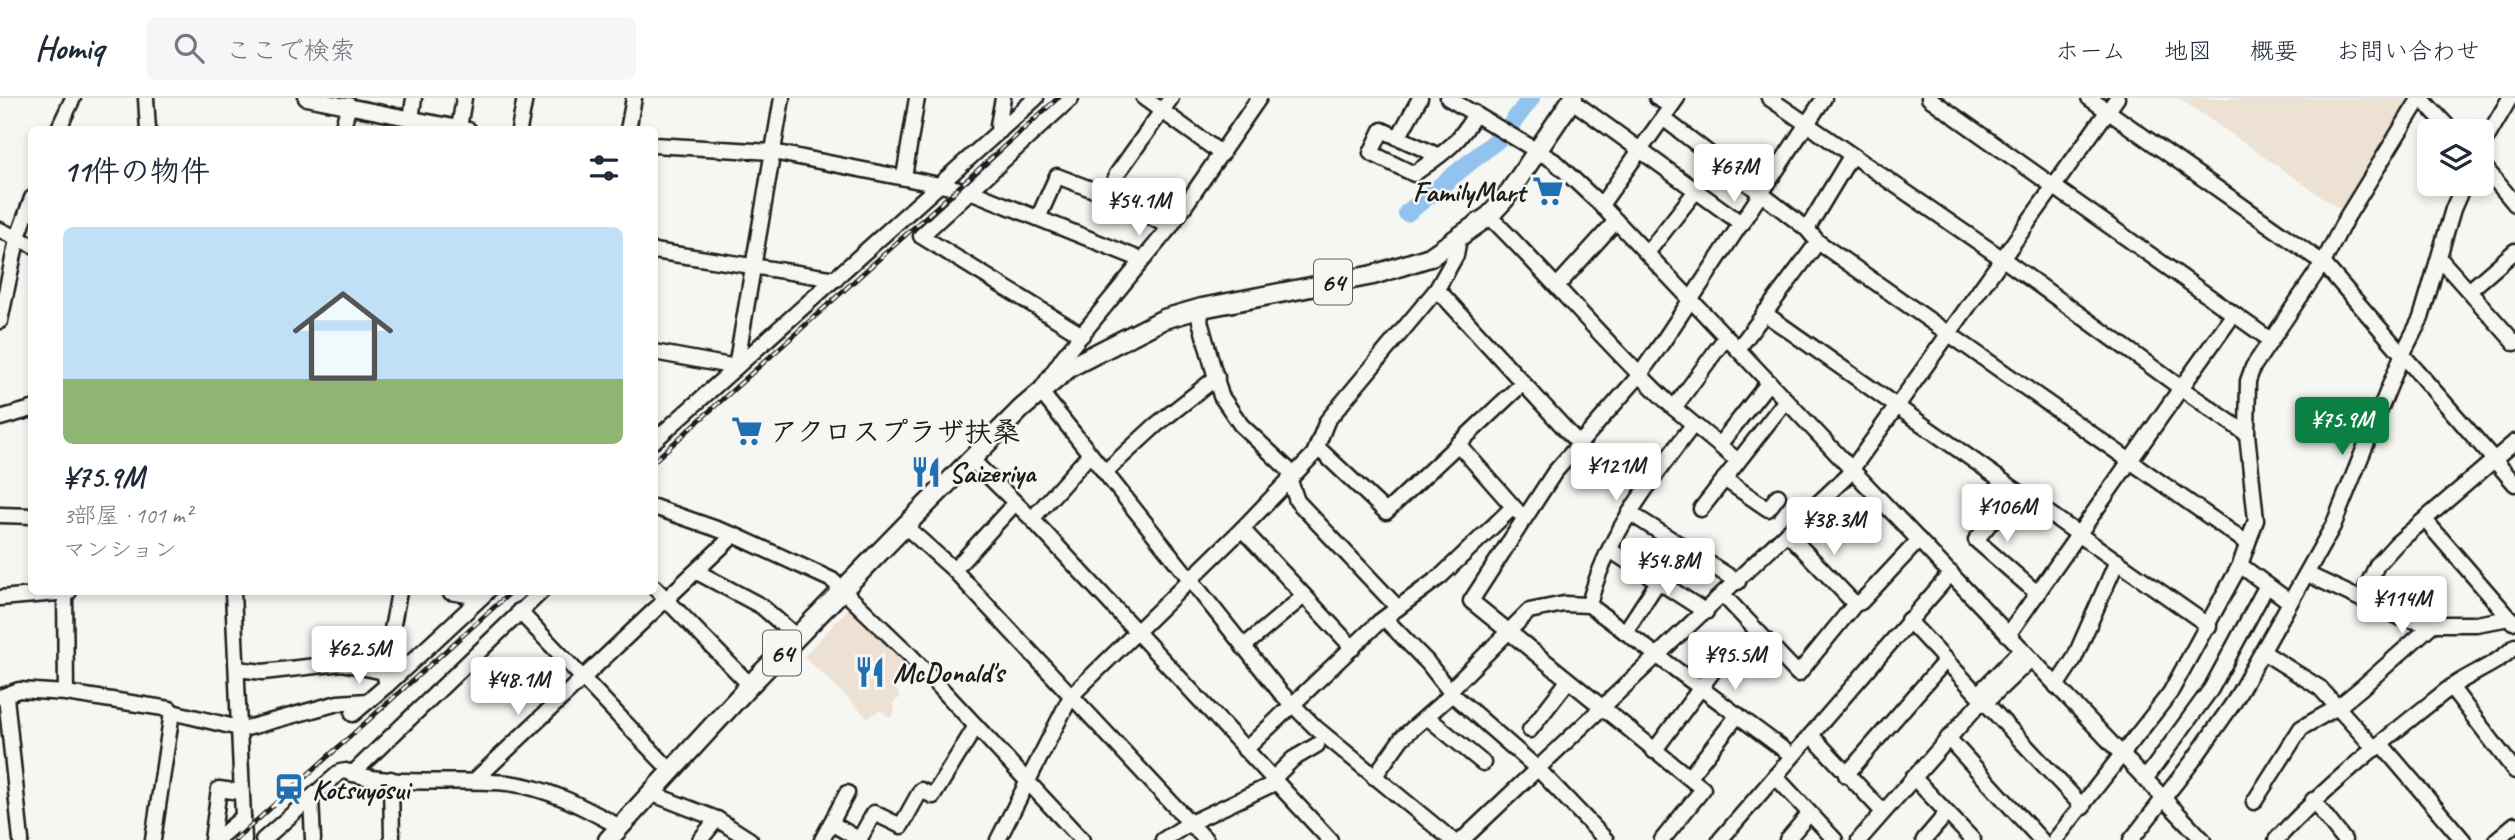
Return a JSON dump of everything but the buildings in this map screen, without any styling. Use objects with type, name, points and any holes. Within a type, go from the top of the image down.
[{"type":"main road","name":"64","points":[[613,833],[843,589],[1040,391],[1070,366],[1164,319],[1202,308],[1401,268],[1430,257],[1489,216],[1572,99]]},
{"type":"street","points":[[60,126],[73,98]]},
{"type":"street","points":[[146,98],[148,126]]},
{"type":"street","points":[[306,98],[446,126]]},
{"type":"street","points":[[411,120],[414,98]]},
{"type":"street","points":[[464,98],[464,126]]},
{"type":"street","points":[[520,126],[525,98]]},
{"type":"street","points":[[629,126],[634,98]]},
{"type":"street","points":[[736,367],[782,98]]},
{"type":"street","points":[[904,177],[915,98]]},
{"type":"street","points":[[1000,131],[998,125],[1003,98]]},
{"type":"street","points":[[658,436],[1036,98]]},
{"type":"street","points":[[1071,98],[921,236],[1082,335]]},
{"type":"street","points":[[1144,98],[1222,154]]},
{"type":"street","points":[[1108,196],[1117,174],[1171,98]]},
{"type":"street","points":[[1259,98],[1170,227],[1040,391],[1187,579],[1292,706],[1452,840]]},
{"type":"street","points":[[1398,138],[1420,98]]},
{"type":"street","points":[[1448,98],[1538,150],[1601,205],[2203,840]]},
{"type":"street","points":[[1657,98],[1761,196],[1807,229],[1818,242],[2246,543]]},
{"type":"street","points":[[1769,98],[2003,259],[2248,434]]},
{"type":"street","points":[[1662,840],[1703,789],[1602,710],[1471,601],[1554,473],[1638,377],[1824,98]]},
{"type":"street","points":[[2090,98],[2323,263],[2515,484]]},
{"type":"street","points":[[1462,840],[1724,596],[1852,470],[2117,98]]},
{"type":"street","points":[[2055,840],[2170,693],[2240,565],[2256,520],[2248,434],[2248,381],[2269,339],[2323,263],[2345,220],[2421,98],[2441,119]]},
{"type":"street","points":[[2494,125],[2510,98]]},
{"type":"street","points":[[1572,99],[1742,224]]},
{"type":"street","points":[[1933,99],[2269,339]]},
{"type":"street","points":[[343,126],[349,105]]},
{"type":"street","points":[[1601,205],[1670,108]]},
{"type":"street","points":[[1439,156],[1382,130],[1371,153],[1413,174],[1439,156],[1463,137],[1475,113]]},
{"type":"street","points":[[658,145],[773,152],[970,191],[1039,216],[1142,260]]},
{"type":"street","points":[[1807,229],[1851,156]]},
{"type":"street","points":[[1039,216],[1057,176],[1108,196],[1170,227]]},
{"type":"street","points":[[2494,179],[2515,204]]},
{"type":"street","points":[[1647,253],[1695,192]]},
{"type":"street","points":[[2131,840],[2192,762],[2234,702],[2333,526],[2403,353],[2421,318],[2459,196]]},
{"type":"street","points":[[1489,216],[1558,285],[1638,377],[1738,461]]},
{"type":"street","points":[[0,321],[24,243],[28,220]]},
{"type":"street","points":[[1558,285],[1616,221]]},
{"type":"street","points":[[0,230],[24,243]]},
{"type":"street","points":[[998,840],[1071,696],[1187,579],[1242,529],[1317,447],[1327,421],[1390,349],[1437,289],[1456,255],[1459,239]]},
{"type":"street","points":[[1738,349],[1818,242]]},
{"type":"street","points":[[2470,290],[2515,251]]},
{"type":"street","points":[[658,252],[836,279]]},
{"type":"street","points":[[2440,259],[2515,343]]},
{"type":"street","points":[[1437,289],[1579,444]]},
{"type":"street","points":[[1202,308],[1199,321],[1221,396],[1241,425],[1291,476],[1297,501],[1398,608]]},
{"type":"street","points":[[1764,313],[2209,626]]},
{"type":"street","points":[[2008,635],[2081,535],[2233,315]]},
{"type":"street","points":[[1674,408],[1726,337]]},
{"type":"street","points":[[658,353],[736,367]]},
{"type":"street","points":[[1105,472],[1156,425],[1217,377]]},
{"type":"street","points":[[1719,445],[1769,382]]},
{"type":"street","points":[[1317,447],[1327,453],[1386,512],[1523,383]]},
{"type":"street","points":[[1701,509],[1786,400]]},
{"type":"street","points":[[0,418],[28,410]]},
{"type":"street","points":[[1588,606],[1597,573],[1630,513],[1693,425]]},
{"type":"street","points":[[2362,597],[2377,565],[2396,544],[2515,442]]},
{"type":"street","points":[[1458,444],[1524,518]]},
{"type":"street","points":[[1032,519],[1090,454]]},
{"type":"street","points":[[971,459],[1032,519],[1330,840]]},
{"type":"street","points":[[1724,479],[1768,509],[1779,496]]},
{"type":"street","points":[[2017,491],[1976,540],[2038,594]]},
{"type":"street","points":[[954,570],[1015,503]]},
{"type":"street","points":[[1245,750],[1385,619],[1441,576],[1513,507]]},
{"type":"street","points":[[658,508],[734,535],[826,576],[843,589],[1028,779],[1082,840]]},
{"type":"street","points":[[1630,513],[1738,582]]},
{"type":"street","points":[[0,515],[28,516]]},
{"type":"street","points":[[2425,520],[2512,622]]},
{"type":"street","points":[[905,526],[954,570],[1206,840]]},
{"type":"street","points":[[1242,529],[1353,649]]},
{"type":"street","points":[[1788,534],[1855,604]]},
{"type":"street","points":[[474,781],[734,535]]},
{"type":"street","points":[[1724,596],[1798,674],[1855,604],[1861,602],[1919,540]]},
{"type":"street","points":[[1625,632],[1682,545]]},
{"type":"street","points":[[1610,550],[1706,612]]},
{"type":"street","points":[[2056,686],[2074,659],[2117,561]]},
{"type":"street","points":[[2240,565],[2290,602]]},
{"type":"street","points":[[697,572],[761,606],[797,637]]},
{"type":"street","points":[[1720,840],[1951,573]]},
{"type":"street","points":[[2307,574],[2362,597],[2401,618],[2433,624],[2512,622]]},
{"type":"street","points":[[2146,778],[2211,689],[2267,585]]},
{"type":"street","points":[[658,590],[750,685]]},
{"type":"street","points":[[0,598],[34,595]]},
{"type":"street","points":[[66,693],[67,595]]},
{"type":"street","points":[[233,595],[244,840]]},
{"type":"street","points":[[385,678],[399,595]]},
{"type":"street","points":[[353,714],[368,701],[385,678],[483,595]]},
{"type":"street","points":[[352,774],[538,595]]},
{"type":"street","points":[[1242,647],[1304,596]]},
{"type":"street","points":[[1374,777],[1402,738],[1452,694],[1452,688],[1529,611],[1564,604],[1588,606],[1791,755]]},
{"type":"street","points":[[519,611],[671,771]]},
{"type":"street","points":[[1385,619],[1427,662],[1452,694],[1539,770],[1606,840]]},
{"type":"street","points":[[1908,620],[2083,807]]},
{"type":"street","points":[[2255,802],[2301,728],[2338,707],[2433,624]]},
{"type":"street","points":[[2276,840],[2313,800],[2378,746],[2451,687],[2505,657],[2515,646]]},
{"type":"street","points":[[2263,652],[2320,688],[2378,746],[2463,840]]},
{"type":"street","points":[[1859,840],[1983,698],[2027,654]]},
{"type":"street","points":[[1846,775],[1946,660]]},
{"type":"street","points":[[237,668],[263,672],[342,663],[385,678]]},
{"type":"street","points":[[1654,751],[1720,663]]},
{"type":"street","points":[[1530,730],[1568,681]]},
{"type":"street","points":[[2451,687],[2515,771]]},
{"type":"street","points":[[2211,689],[2234,702]]},
{"type":"street","points":[[21,840],[5,745],[3,697],[19,690],[66,693],[170,709],[172,712],[239,727],[338,703],[368,701]]},
{"type":"street","points":[[153,840],[172,712]]},
{"type":"street","points":[[1689,777],[1738,715]]},
{"type":"street","points":[[1427,717],[1483,762]]},
{"type":"street","points":[[831,823],[860,840],[874,813],[901,826],[920,790],[933,796],[976,726]]},
{"type":"street","points":[[1811,735],[1882,812]]},
{"type":"street","points":[[1948,738],[2041,840]]},
{"type":"street","points":[[1163,840],[1189,823],[1273,781],[1293,759],[1317,745]]},
{"type":"street","points":[[263,840],[340,772],[391,779],[510,783],[559,795],[613,833]]},
{"type":"street","points":[[1775,776],[1808,815],[1835,840]]},
{"type":"street","points":[[1913,778],[1973,840]]},
{"type":"street","points":[[391,779],[391,840]]},
{"type":"street","points":[[214,840],[219,789],[240,792]]},
{"type":"street","points":[[650,793],[717,819],[750,840]]},
{"type":"street","points":[[822,840],[847,793]]},
{"type":"street","points":[[311,798],[313,840]]},
{"type":"street","points":[[2313,800],[2344,840]]},
{"type":"street","points":[[1924,840],[1947,813]]},
{"type":"street","points":[[1787,840],[1808,815]]},
{"type":"street","points":[[214,840],[243,817]]},
{"type":"street","points":[[700,840],[717,819]]},
{"type":"street","points":[[2496,840],[2515,824]]},
{"type":"shaded area","points":[[2179,98],[2413,98],[2344,212]]},
{"type":"shaded area","points":[[356,116],[396,126],[353,126]]},
{"type":"shaded area","points":[[848,609],[906,663],[892,681],[900,697],[892,704],[895,710],[891,718],[880,710],[868,718],[804,656]]},
{"type":"waterway","points":[[1513,122],[1531,98]]},
{"type":"waterway","points":[[1407,213],[1501,137]]},
{"type":"railway","points":[[658,457],[1058,98]]},
{"type":"railway","points":[[235,840],[508,595]]},
{"type":"place","name":"FamilyMart","points":[[1548,191]]},
{"type":"place","name":"アクロスプラザ扶桑","points":[[747,431]]},
{"type":"place","name":"Saizeriya","points":[[926,472]]},
{"type":"place","name":"McDonald's","points":[[870,672]]},
{"type":"place","name":"Kotsuyōsui","points":[[289,789]]}]
